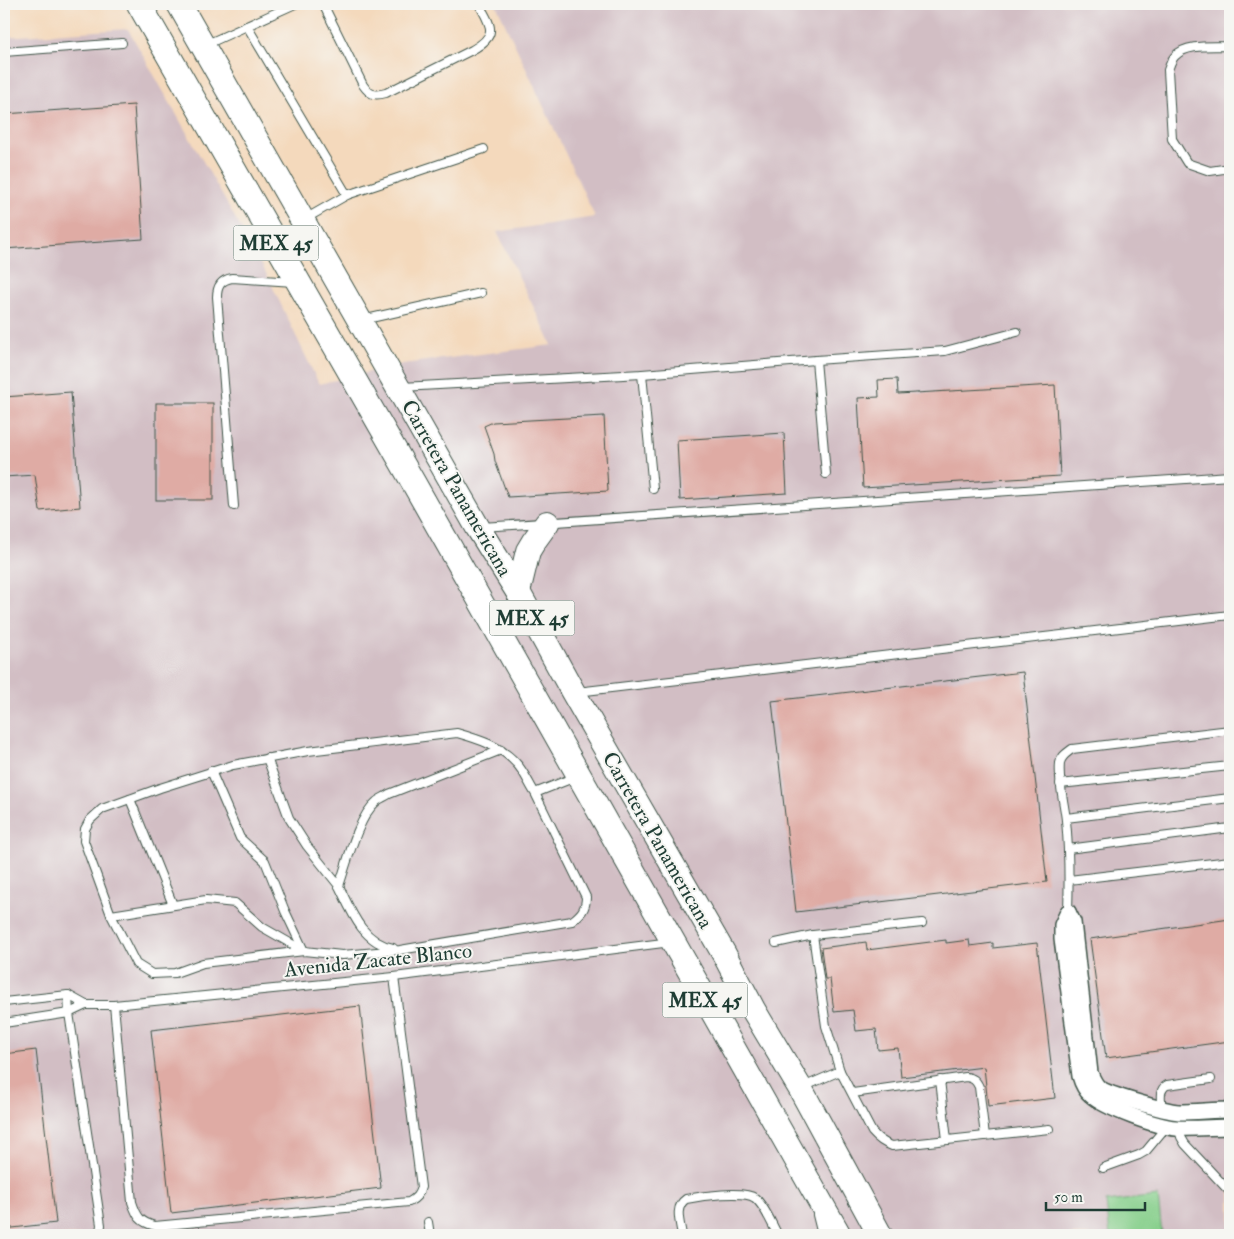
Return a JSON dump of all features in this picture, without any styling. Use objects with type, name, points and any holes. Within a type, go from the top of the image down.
[{"type":"main road","name":"Carretera Panamericana","points":[[139,4],[839,1235]]},
{"type":"main road","name":"Carretera Panamericana","points":[[179,4],[478,528],[518,592],[573,692],[724,954],[754,1011],[800,1088],[880,1235]]},
{"type":"main road","points":[[518,592],[528,551],[547,523]]},
{"type":"main road","points":[[600,813],[633,797]]},
{"type":"street","points":[[1068,912],[1073,922],[1090,1073],[1093,1081],[1103,1090],[1162,1109],[1179,1112],[1230,1110]]},
{"type":"street","points":[[1068,912],[1062,925],[1062,939],[1080,1076],[1090,1095],[1116,1109],[1172,1128],[1230,1126]]},
{"type":"lane","points":[[203,46],[296,4]]},
{"type":"lane","points":[[323,4],[363,85],[367,91],[378,95],[386,93],[485,42],[489,36],[489,22],[479,4]]},
{"type":"lane","points":[[247,26],[347,195]]},
{"type":"lane","points":[[4,52],[122,43]]},
{"type":"lane","points":[[1230,46],[1182,50],[1171,61],[1168,70],[1172,139],[1187,164],[1210,170],[1230,168]]},
{"type":"lane","points":[[303,220],[347,195],[484,149]]},
{"type":"lane","points":[[234,506],[216,297],[217,289],[225,279],[232,278],[298,282]]},
{"type":"lane","points":[[360,320],[480,293]]},
{"type":"lane","points":[[398,387],[642,374],[945,351],[1017,332]]},
{"type":"lane","points":[[816,360],[826,474]]},
{"type":"lane","points":[[642,374],[653,490]]},
{"type":"lane","points":[[478,528],[1230,476]]},
{"type":"lane","points":[[573,692],[1230,615]]},
{"type":"lane","points":[[1068,912],[1068,849],[1066,818],[1060,784],[1060,760],[1072,749],[1230,730]]},
{"type":"lane","points":[[457,733],[477,739],[501,750],[517,763],[535,793],[586,897],[586,904],[582,914],[572,921],[400,950],[342,955],[304,951],[203,962],[176,974],[152,974],[136,964],[111,915],[84,840],[85,829],[90,820],[102,809],[233,764],[308,751],[457,733]]},
{"type":"lane","points":[[339,886],[361,822],[376,802],[389,794],[501,750]]},
{"type":"lane","points":[[267,758],[289,818],[307,846],[339,886],[356,922],[370,938],[386,947],[400,950]]},
{"type":"lane","points":[[1060,784],[1230,766]]},
{"type":"lane","points":[[212,771],[240,838],[265,861],[285,912],[304,951]]},
{"type":"lane","points":[[535,793],[579,776]]},
{"type":"lane","points":[[1066,818],[1230,798]]},
{"type":"lane","points":[[130,799],[173,905]]},
{"type":"lane","points":[[1068,849],[1230,828]]},
{"type":"lane","points":[[1069,880],[1230,861]]},
{"type":"lane","points":[[111,915],[206,900],[235,903],[262,926],[304,951]]},
{"type":"lane","points":[[776,943],[813,935],[922,924]]},
{"type":"lane","points":[[813,935],[826,1026],[840,1071],[872,1132],[885,1144],[892,1146],[1048,1129]]},
{"type":"lane","name":"Avenida Zacate Blanco","points":[[4,1023],[69,1013],[86,1005],[114,1005],[394,977],[673,942]]},
{"type":"lane","points":[[114,1005],[132,1202],[139,1218],[145,1223],[155,1226],[400,1203],[409,1202],[416,1198],[421,1187],[394,977]]},
{"type":"lane","points":[[4,1002],[68,995],[100,1225],[100,1231],[97,1235]]},
{"type":"lane","name":"Avenida Zacate Blanco","points":[[68,995],[86,1005]]},
{"type":"lane","points":[[800,1088],[840,1071]]},
{"type":"lane","points":[[853,1093],[940,1080],[972,1078],[977,1081],[979,1087],[985,1136]]},
{"type":"lane","points":[[1162,1109],[1161,1091],[1167,1084],[1211,1079]]},
{"type":"lane","points":[[940,1080],[947,1140]]},
{"type":"lane","points":[[1103,1168],[1146,1151],[1172,1128],[1179,1112]]},
{"type":"lane","points":[[1172,1128],[1230,1192]]},
{"type":"lane","points":[[811,1186],[822,1235]]},
{"type":"lane","points":[[682,1235],[678,1207],[681,1202],[686,1199],[746,1194],[754,1197],[760,1203],[778,1235]]},
{"type":"lane","points":[[428,1222],[430,1235]]},
{"type":"shaded area","points":[[496,4],[1230,4],[1230,1235],[4,1235],[4,37],[128,29],[263,267],[319,384],[403,364],[552,345],[497,232],[595,217]]},
{"type":"green space","points":[[1158,1196],[1162,1235],[1110,1235],[1106,1202]]},
{"type":"building","points":[[134,105],[143,239],[4,249],[4,114]]},
{"type":"building","points":[[897,379],[898,394],[1055,385],[1060,476],[863,488],[858,398],[879,397],[878,380]]},
{"type":"building","points":[[71,392],[80,507],[40,511],[35,475],[4,477],[4,397]]},
{"type":"building","points":[[156,403],[213,403],[213,500],[156,500]]},
{"type":"building","points":[[604,416],[608,491],[508,497],[484,426],[493,422]]},
{"type":"building","points":[[784,433],[787,493],[680,500],[677,440]]},
{"type":"building","points":[[1023,672],[1047,882],[796,912],[772,701]]},
{"type":"building","points":[[1230,919],[1230,1041],[1106,1058],[1090,939]]},
{"type":"building","points":[[946,940],[946,943],[969,940],[970,946],[993,943],[993,948],[1037,943],[1055,1098],[988,1106],[984,1067],[901,1077],[898,1048],[878,1050],[876,1029],[856,1031],[853,1010],[834,1012],[830,979],[825,979],[821,948],[866,942],[867,950]]},
{"type":"building","points":[[360,1006],[381,1188],[171,1213],[151,1030]]},
{"type":"building","points":[[36,1050],[56,1223],[4,1229],[4,1054]]}]
